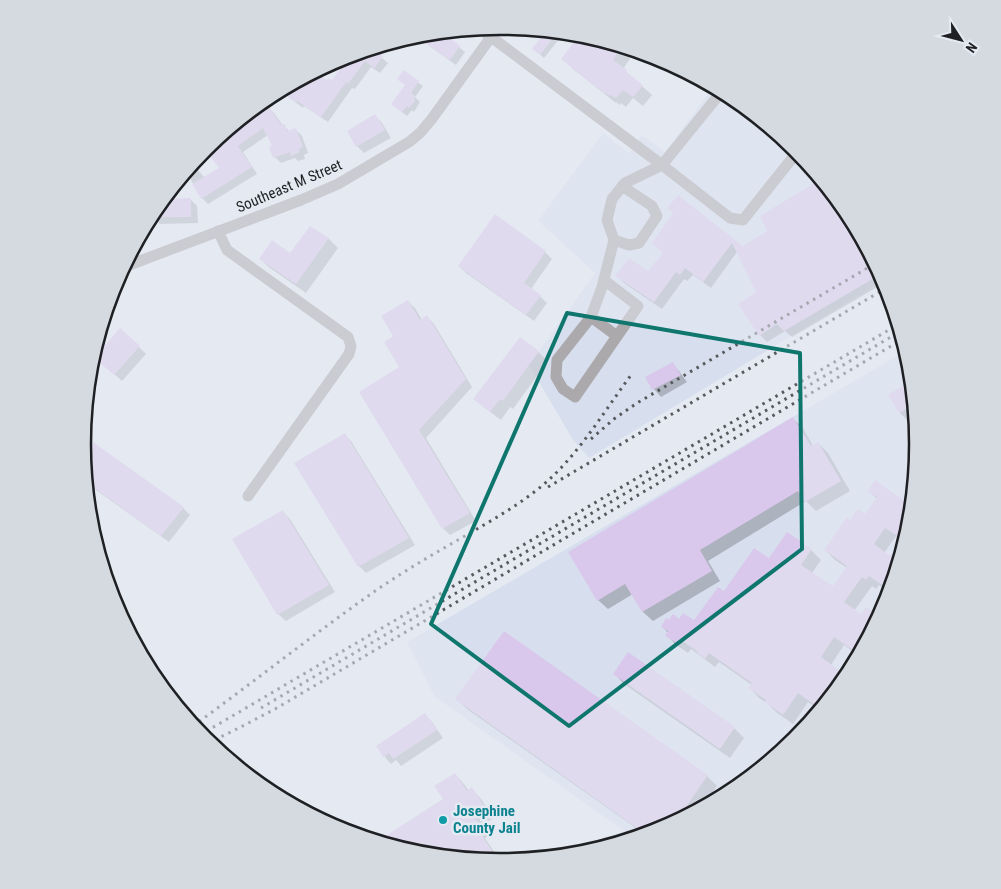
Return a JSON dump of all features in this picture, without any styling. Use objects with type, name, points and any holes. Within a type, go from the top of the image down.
[{"type":"street","points":[[491,37],[730,218],[743,220],[793,158]]},
{"type":"street","name":"Southeast M Street","points":[[133,264],[301,200],[338,184],[414,138],[431,120],[491,37]]},
{"type":"street","points":[[604,280],[638,306],[575,397],[563,389],[556,377],[557,360],[591,317],[604,280],[614,240],[607,220],[612,199],[625,183],[662,165],[717,97]]},
{"type":"street","points":[[614,240],[629,244],[639,243],[657,216],[652,206],[622,186]]},
{"type":"street","points":[[218,231],[228,250],[348,337],[351,346],[350,354],[248,496]]},
{"type":"street","points":[[591,317],[617,336]]},
{"type":"highlighted area","points":[[567,313],[800,353],[802,549],[569,726],[431,624]]},
{"type":"shaded area","points":[[709,93],[728,104],[771,137],[808,174],[841,217],[868,263],[877,284],[589,458],[573,440],[529,365],[595,273],[538,221],[603,133],[629,153],[642,135],[665,152]]},
{"type":"shaded area","points":[[900,354],[909,418],[909,471],[902,524],[896,550],[879,601],[868,626],[841,672],[808,715],[771,752],[728,785],[705,799],[682,812],[627,833],[434,696],[407,642]]},
{"type":"building","points":[[541,38],[553,39],[540,55],[532,49]]},
{"type":"building","points":[[450,39],[460,46],[450,60],[424,42]]},
{"type":"building","points":[[574,42],[618,53],[613,60],[643,85],[633,97],[623,90],[616,98],[605,94],[561,59]]},
{"type":"building","points":[[380,54],[383,56],[374,68],[365,61],[348,84],[346,82],[321,117],[287,96],[321,76],[327,80],[328,78],[332,80],[341,67]]},
{"type":"building","points":[[404,70],[419,81],[411,93],[416,97],[415,101],[402,112],[391,104],[405,85],[397,79]]},
{"type":"building","points":[[269,107],[281,125],[285,124],[287,131],[296,128],[303,147],[299,149],[300,152],[291,156],[290,152],[273,158],[269,147],[272,146],[263,128],[238,146],[252,167],[201,199],[192,184],[219,168],[210,156],[230,137]]},
{"type":"building","points":[[375,114],[385,130],[356,147],[347,131]]},
{"type":"building","points":[[815,183],[841,217],[875,278],[784,331],[777,324],[759,336],[738,304],[756,292],[732,243],[703,282],[685,268],[680,275],[676,272],[654,302],[615,276],[629,258],[648,271],[663,253],[652,243],[673,213],[667,208],[678,195],[743,246],[767,231],[760,216]]},
{"type":"building","points":[[191,198],[191,217],[160,217],[173,199]]},
{"type":"building","points":[[495,214],[546,251],[524,283],[541,295],[526,315],[458,266]]},
{"type":"building","points":[[310,226],[329,238],[296,284],[259,259],[272,240],[290,253]]},
{"type":"building","points":[[408,300],[420,320],[427,315],[466,379],[419,430],[470,513],[442,529],[359,392],[399,367],[384,342],[393,336],[381,316]]},
{"type":"building","points":[[120,328],[140,346],[114,375],[100,363],[103,348]]},
{"type":"building","points":[[520,337],[539,351],[503,401],[500,399],[490,412],[473,399]]},
{"type":"building","points":[[673,362],[681,375],[652,390],[645,377]]},
{"type":"building","points":[[905,384],[908,408],[899,413],[888,395]]},
{"type":"building","points":[[793,417],[811,446],[818,442],[841,481],[805,502],[798,491],[700,550],[712,571],[642,612],[625,584],[597,601],[568,552]]},
{"type":"building","points":[[345,433],[409,538],[358,567],[294,463]]},
{"type":"building","points":[[91,441],[184,507],[161,536],[94,488]]},
{"type":"building","points":[[875,480],[905,502],[899,537],[885,528],[874,544],[890,556],[897,546],[896,550],[884,586],[869,576],[866,580],[862,577],[844,602],[861,614],[866,607],[874,613],[854,651],[834,637],[821,657],[839,670],[815,705],[798,693],[783,715],[748,688],[752,683],[709,653],[705,659],[681,640],[678,644],[665,636],[668,631],[661,627],[666,618],[669,620],[673,614],[679,619],[683,613],[694,620],[718,587],[724,591],[754,548],[769,558],[787,532],[812,549],[801,565],[833,586],[847,566],[824,550],[847,517],[850,520],[858,509],[865,514],[877,497],[868,491]]},
{"type":"building","points":[[283,510],[329,585],[277,615],[232,539]]},
{"type":"building","points":[[504,631],[708,775],[683,812],[639,829],[455,699]]},
{"type":"building","points":[[628,652],[735,727],[720,749],[613,674]]},
{"type":"building","points":[[425,713],[437,730],[393,759],[389,753],[383,757],[376,746]]},
{"type":"building","name":"Josephine County Jail","points":[[455,773],[467,791],[472,787],[485,808],[473,815],[481,826],[477,828],[492,851],[489,854],[447,850],[384,837],[443,799],[434,786]]},
{"type":"railway","points":[[591,439],[614,419],[637,403],[870,267]]},
{"type":"railway","points":[[548,487],[880,292]]},
{"type":"railway","points":[[208,730],[893,328]]},
{"type":"railway","points":[[261,708],[895,335]]},
{"type":"railway","points":[[216,739],[275,709],[897,343]]},
{"type":"railway","points":[[199,721],[378,589],[524,500],[534,492],[553,476],[574,453],[631,375]]},
{"type":"place","name":"Josephine County Jail","points":[[443,820]]}]
